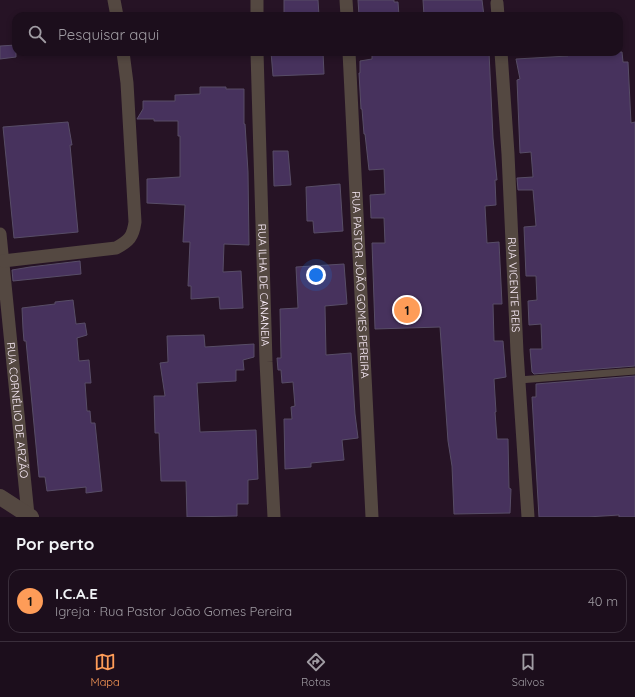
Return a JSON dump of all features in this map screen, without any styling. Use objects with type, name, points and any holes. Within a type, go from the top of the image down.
[{"type":"street","points":[[114,0],[116,12]]},
{"type":"street","points":[[257,0],[257,12]]},
{"type":"street","points":[[346,0],[347,12]]},
{"type":"street","points":[[3,261],[116,248],[127,242],[134,231],[135,222],[128,83],[124,56]]},
{"type":"street","name":"RUA ILHA DE CANANEIA","points":[[257,56],[266,354],[274,517]]},
{"type":"street","name":"RUA PASTOR JOÃO GOMES PEREIRA","points":[[349,56],[372,517]]},
{"type":"street","name":"RUA VICENTE REIS","points":[[501,56],[528,517]]},
{"type":"street","name":"RUA CORNÉLIO DE ARZÃO","points":[[0,234],[29,516]]},
{"type":"street","points":[[0,497],[29,516]]},
{"type":"lane","points":[[519,380],[635,372]]},
{"type":"building","points":[[284,0],[318,0],[319,12],[284,12]]},
{"type":"building","points":[[358,0],[394,0],[394,2],[398,2],[399,12],[359,12]]},
{"type":"building","points":[[423,0],[482,0],[484,12],[424,12]]},
{"type":"building","points":[[12,45],[12,56],[16,57],[0,59],[0,46]]},
{"type":"building","points":[[271,56],[323,56],[324,74],[273,76]]},
{"type":"building","points":[[372,56],[489,56],[493,138],[497,180],[495,180],[496,205],[485,206],[487,243],[499,242],[502,304],[493,304],[494,341],[503,341],[506,377],[494,379],[495,412],[497,439],[508,439],[509,488],[511,489],[510,513],[454,514],[452,466],[448,441],[440,327],[375,329],[372,243],[385,243],[384,218],[371,218],[370,195],[385,194],[384,169],[369,170],[361,109],[359,73],[360,61],[372,59]]},
{"type":"building","points":[[568,56],[622,56],[623,62],[628,62],[631,123],[635,122],[635,366],[534,374],[532,372],[530,349],[542,349],[541,324],[529,325],[528,301],[537,300],[536,276],[526,276],[524,227],[536,226],[533,190],[518,190],[517,178],[533,177],[531,152],[520,153],[517,80],[520,79],[516,59]]},
{"type":"building","points":[[200,87],[244,89],[244,124],[248,172],[249,245],[224,244],[223,272],[241,271],[243,308],[220,309],[219,297],[191,299],[191,286],[188,286],[190,242],[183,242],[185,205],[147,203],[147,179],[180,177],[180,136],[178,136],[178,121],[137,119],[143,109],[143,101],[175,101],[175,95],[200,94]]},
{"type":"building","points":[[68,122],[72,145],[70,145],[78,232],[14,238],[3,127]]},
{"type":"building","points":[[273,151],[288,151],[291,185],[274,186]]},
{"type":"building","points":[[340,184],[343,231],[314,233],[313,221],[307,221],[306,187]]},
{"type":"building","points":[[80,261],[81,274],[13,281],[12,270]]},
{"type":"building","points":[[344,264],[347,304],[325,306],[326,355],[351,353],[358,438],[342,440],[344,460],[311,463],[311,467],[285,469],[284,419],[292,419],[291,407],[295,406],[293,382],[282,383],[281,370],[278,370],[277,358],[281,358],[280,309],[298,308],[296,267]]},
{"type":"building","points":[[73,300],[76,324],[85,323],[87,335],[77,338],[79,361],[89,360],[91,383],[85,383],[87,411],[90,411],[91,423],[95,423],[102,491],[86,493],[86,487],[47,491],[45,477],[39,477],[26,341],[24,341],[23,329],[22,308]]},
{"type":"building","points":[[204,335],[205,347],[254,344],[254,357],[243,360],[244,370],[236,370],[236,381],[197,383],[200,432],[256,430],[258,479],[248,480],[248,504],[237,504],[237,516],[187,517],[186,481],[161,481],[159,433],[155,433],[154,396],[165,396],[160,363],[168,362],[167,336]]},
{"type":"building","points":[[635,376],[635,517],[619,517],[619,515],[539,517],[532,397],[536,397],[536,384]]},
{"type":"place","name":"I.C.A.E","points":[[407,310]]}]
